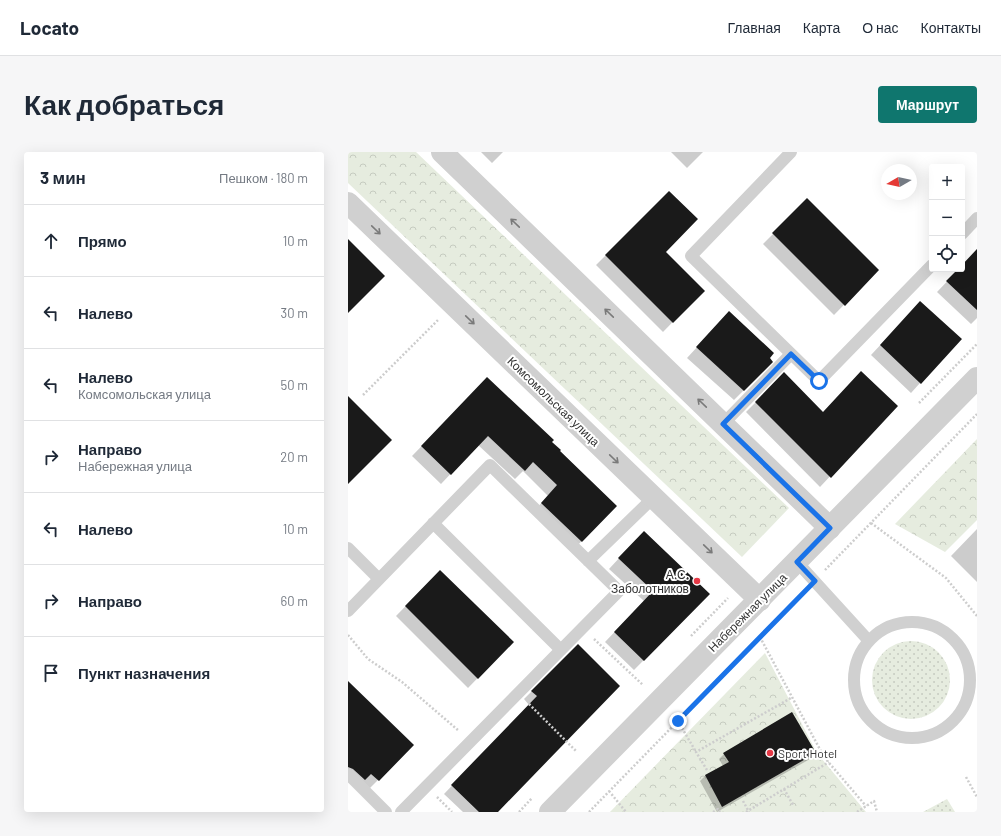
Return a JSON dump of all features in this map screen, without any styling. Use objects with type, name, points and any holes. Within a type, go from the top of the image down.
[{"type":"street","points":[[442,152],[830,528]]},
{"type":"street","name":"Комсомольская улица","points":[[348,203],[760,600]]},
{"type":"street","name":"Набережная улица","points":[[550,812],[977,378]]},
{"type":"lane","points":[[791,152],[691,256],[819,381],[929,268]]},
{"type":"lane","points":[[965,231],[977,218]]},
{"type":"lane","points":[[723,424],[791,354]]},
{"type":"lane","points":[[348,611],[490,464],[619,591],[401,812]]},
{"type":"lane","points":[[588,561],[654,497]]},
{"type":"lane","points":[[433,523],[561,650]]},
{"type":"lane","points":[[348,548],[379,579]]},
{"type":"lane","points":[[797,562],[869,641]]},
{"type":"lane","points":[[908,622],[926,624],[944,631],[958,644],[968,660],[971,679],[968,698],[959,716],[945,729],[927,737],[907,739],[888,734],[872,724],[860,708],[854,689],[855,669],[861,651],[869,641],[873,636],[889,626],[908,622]]},
{"type":"lane","points":[[348,774],[386,812]]},
{"type":"path","points":[[363,395],[444,314]]},
{"type":"path","points":[[589,812],[977,414]]},
{"type":"path","points":[[871,523],[946,578],[977,616]]},
{"type":"path","points":[[582,628],[643,684]]},
{"type":"path","points":[[348,635],[368,659],[402,682],[471,741]]},
{"type":"path","points":[[760,637],[792,698],[829,762],[866,806]]},
{"type":"path","points":[[518,694],[577,752]]},
{"type":"path","points":[[696,752],[792,698]]},
{"type":"path","points":[[678,721],[707,770]]},
{"type":"path","points":[[743,801],[748,812],[829,762]]},
{"type":"path","points":[[966,777],[977,797]]},
{"type":"path","points":[[426,787],[452,812]]},
{"type":"path","points":[[784,789],[793,805]]},
{"type":"path","points":[[609,791],[626,812]]},
{"type":"path","points":[[857,812],[874,801],[877,812]]},
{"type":"path","points":[[713,812],[718,809],[720,812]]},
{"type":"green space","points":[[348,152],[416,152],[789,508],[742,557],[348,183]]},
{"type":"green space","points":[[977,439],[977,520],[945,552],[895,524]]},
{"type":"green space","points":[[911,641],[926,644],[939,652],[947,665],[950,680],[947,695],[939,708],[926,716],[911,719],[896,716],[883,708],[875,695],[872,680],[875,665],[883,652],[896,644]]},
{"type":"green space","points":[[765,653],[817,753],[866,812],[610,812]]},
{"type":"green space","points":[[947,799],[955,812],[923,812]]},
{"type":"building","points":[[669,191],[698,219],[666,252],[705,291],[673,323],[605,255]]},
{"type":"building","points":[[807,198],[879,270],[845,306],[772,233]]},
{"type":"building","points":[[348,239],[385,276],[348,313]]},
{"type":"building","points":[[977,249],[977,310],[946,281],[955,272],[965,272],[965,262]]},
{"type":"building","points":[[920,301],[962,339],[921,384],[880,345]]},
{"type":"building","points":[[729,311],[774,353],[770,358],[773,362],[744,391],[696,347]]},
{"type":"building","points":[[861,371],[898,406],[831,478],[755,402],[784,372],[823,412]]},
{"type":"building","points":[[487,377],[554,440],[552,442],[561,450],[560,451],[617,506],[582,542],[541,503],[557,485],[533,462],[525,471],[488,436],[451,475],[421,446]]},
{"type":"building","points":[[348,396],[392,440],[348,484]]},
{"type":"building","points":[[644,531],[710,594],[644,661],[614,632],[653,591],[618,558]]},
{"type":"building","points":[[440,570],[514,642],[478,679],[405,606]]},
{"type":"building","points":[[578,644],[620,686],[498,812],[479,812],[451,785],[537,696],[531,691]]},
{"type":"building","points":[[348,681],[414,745],[379,781],[371,774],[365,780],[353,769],[348,767]]},
{"type":"building","name":"Sport Hotel","points":[[792,712],[816,753],[722,807],[705,775],[729,762],[723,753]]},
{"type":"place","name":"А.С. Заболотников","points":[[697,581]]},
{"type":"place","name":"Sport Hotel","points":[[770,753]]},
{"type":"route","points":[[678,721],[815,581],[797,562],[830,528],[723,424],[791,354],[819,381]]}]
